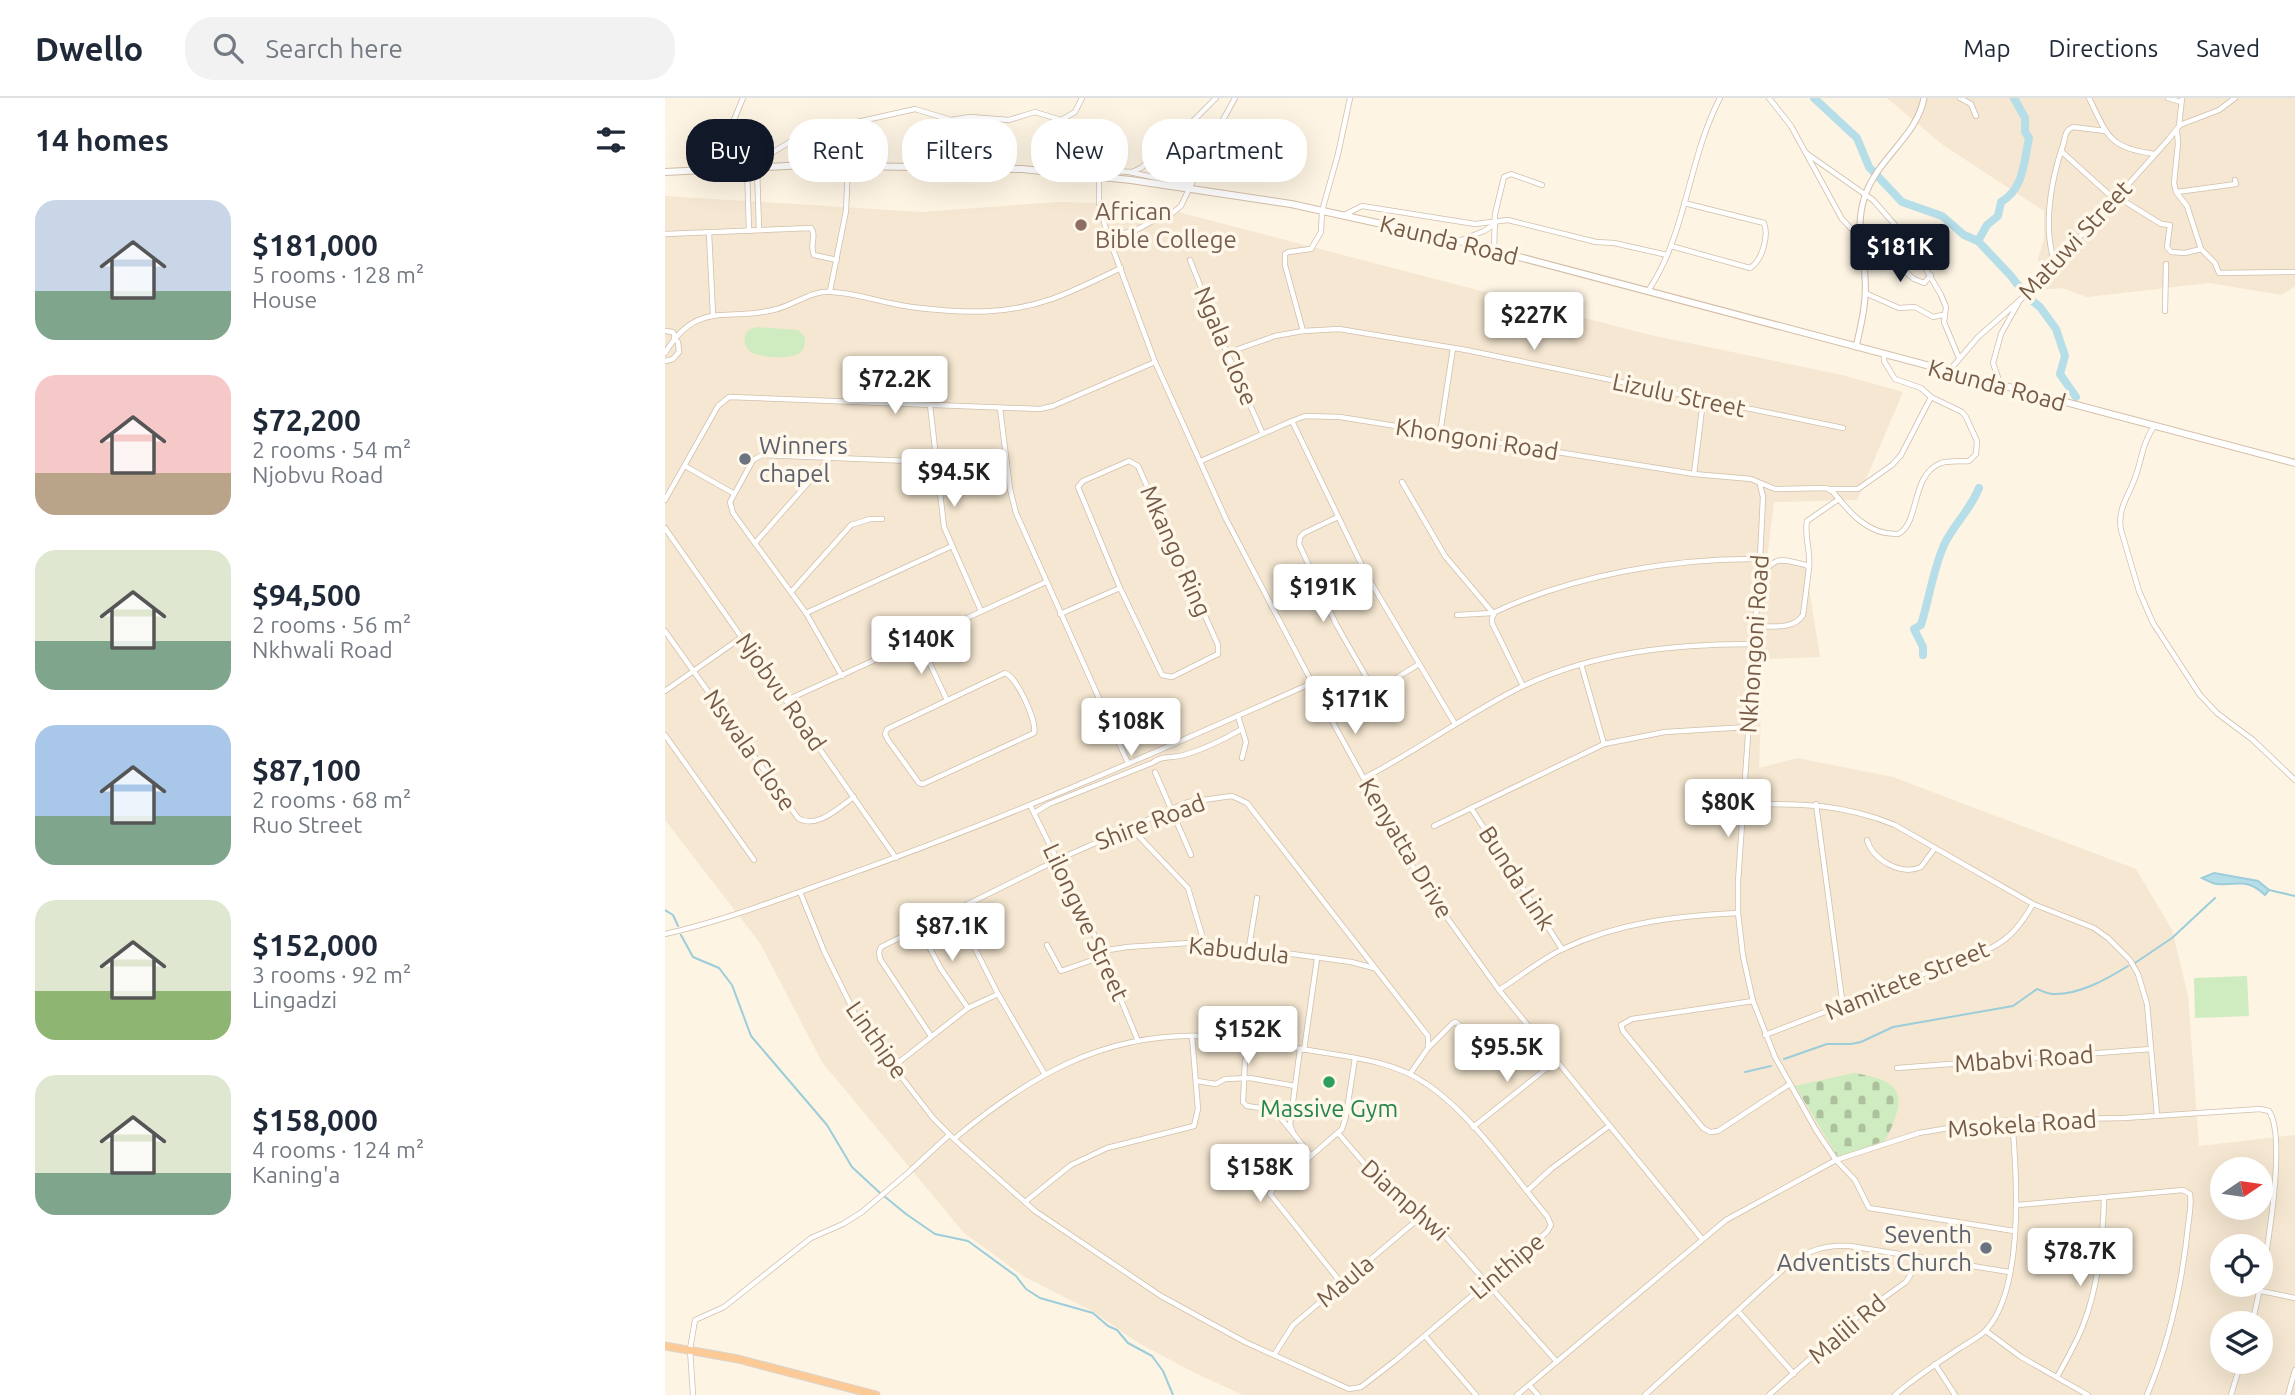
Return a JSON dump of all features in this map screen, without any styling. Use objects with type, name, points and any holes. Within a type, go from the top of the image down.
[{"type":"highway","points":[[665,1346],[691,1349],[876,1395]]},
{"type":"main road","name":"Kaunda Road","points":[[888,166],[985,167],[1031,171]]},
{"type":"main road","name":"Kaunda Road","points":[[665,172],[686,171]]},
{"type":"main road","name":"Kaunda Road","points":[[1128,180],[1191,187],[1344,215],[1459,241],[2295,463]]},
{"type":"street","points":[[734,119],[743,98]]},
{"type":"street","points":[[1061,119],[1075,113],[1082,98]]},
{"type":"street","points":[[1128,172],[1141,168],[1151,160],[1216,98]]},
{"type":"street","points":[[1107,233],[1126,233],[1170,215],[1181,206],[1235,98]]},
{"type":"street","points":[[1303,331],[1285,265],[1286,253],[1308,250],[1317,241],[1350,98]]},
{"type":"street","points":[[1647,292],[1671,246],[1697,156],[1720,98]]},
{"type":"street","points":[[1769,98],[1791,126],[1842,219],[1859,237]]},
{"type":"street","points":[[1856,348],[1865,293],[1865,270],[1859,237],[1865,195],[1876,174],[1917,122],[1924,98]]},
{"type":"street","points":[[1960,98],[1971,104],[1976,116]]},
{"type":"street","points":[[2089,98],[2105,131],[2127,149],[2156,154]]},
{"type":"street","points":[[2168,98],[2182,100],[2174,183],[2176,192],[2187,206],[2201,249],[2219,272],[2295,272]]},
{"type":"street","points":[[2178,128],[2219,110],[2235,98]]},
{"type":"street","points":[[774,152],[793,140],[825,136],[882,115],[915,110],[951,121],[970,117],[1009,120],[1035,112],[1056,119]]},
{"type":"street","points":[[2054,261],[2050,231],[2052,189],[2066,132],[2070,128],[2105,131]]},
{"type":"street","name":"Matuwi Street","points":[[1948,371],[1996,320],[2043,279],[2054,261],[2092,225],[2178,128]]},
{"type":"street","points":[[2061,151],[2115,197],[2161,224],[2170,225],[2167,247],[2171,253],[2201,249]]},
{"type":"street","points":[[1806,153],[1873,200],[1910,242],[1945,304],[1943,315],[1959,358]]},
{"type":"street","points":[[1128,172],[1191,187]]},
{"type":"street","points":[[1494,251],[1501,185],[1505,175],[1511,174],[1542,184]]},
{"type":"street","points":[[2176,192],[2236,184],[2235,180]]},
{"type":"street","points":[[747,182],[749,231]]},
{"type":"street","points":[[758,182],[759,230]]},
{"type":"street","points":[[830,291],[846,211],[847,182]]},
{"type":"street","name":"Kenyatta Drive","points":[[1099,182],[1098,204],[1107,233],[1155,362],[1236,540],[1422,882],[1499,990],[1702,1239]]},
{"type":"street","points":[[1671,246],[1750,268],[1759,261],[1766,230],[1764,223],[1684,203]]},
{"type":"street","points":[[1344,215],[1362,206],[1479,224],[1512,221],[1667,256]]},
{"type":"street","points":[[1459,241],[1496,223]]},
{"type":"street","points":[[665,234],[811,228],[814,233],[814,255],[837,260]]},
{"type":"street","points":[[709,233],[713,315]]},
{"type":"street","points":[[1860,248],[1884,253],[1914,279],[1924,284],[1931,275]]},
{"type":"street","name":"Ngala Close","points":[[1190,260],[1262,432]]},
{"type":"street","points":[[2165,311],[2167,264]]},
{"type":"street","points":[[665,353],[675,337],[694,322],[713,315],[766,312],[811,295],[830,291],[867,296],[892,304],[991,311],[1055,299],[1121,268]]},
{"type":"street","points":[[1865,293],[1899,307],[1919,308],[1933,317],[1943,315]]},
{"type":"street","points":[[2001,386],[1993,363],[2001,334],[2021,299]]},
{"type":"street","name":"Lizulu Street","points":[[1227,353],[1275,336],[1339,329],[1453,348],[1843,428]]},
{"type":"street","points":[[665,331],[673,332],[679,352],[673,359],[665,361]]},
{"type":"street","points":[[1440,433],[1453,348]]},
{"type":"street","points":[[1826,488],[1866,526],[1879,532],[1898,534],[1906,527],[1920,485],[1930,470],[1943,463],[1969,461],[1973,458],[1977,441],[1962,412],[1931,397],[1921,388],[1893,378],[1884,361],[1884,355]]},
{"type":"street","points":[[665,500],[718,406],[729,397],[1036,409],[1053,406],[1155,362]]},
{"type":"street","name":"Khongoni Road","points":[[1201,461],[1262,432],[1305,416],[1333,416],[1694,474],[1751,479],[1775,489],[1858,489],[1892,466],[1901,455],[1931,397]]},
{"type":"street","points":[[1694,474],[1703,401]]},
{"type":"street","points":[[930,405],[944,527],[981,611]]},
{"type":"street","points":[[1000,408],[1013,502],[1060,614],[1128,763]]},
{"type":"street","points":[[1291,421],[1367,576],[1455,724]]},
{"type":"street","points":[[2154,426],[2143,446],[2136,476],[2123,500],[2120,520],[2142,597],[2157,629],[2205,701],[2226,721],[2253,740],[2295,780]]},
{"type":"street","points":[[842,676],[792,591],[731,511],[729,505],[733,494],[753,460],[760,455],[935,462]]},
{"type":"street","points":[[755,543],[830,458]]},
{"type":"street","name":"Mkango Ring","points":[[1129,461],[1136,464],[1143,476],[1218,645],[1218,654],[1172,677],[1162,675],[1120,588],[1078,487],[1083,481],[1129,461]]},
{"type":"street","points":[[685,466],[733,494]]},
{"type":"street","points":[[1402,482],[1445,556],[1493,613],[1492,623],[1523,686]]},
{"type":"street","name":"Nkhongoni Road","points":[[1760,484],[1763,497],[1760,559],[1738,913],[1753,1002],[1765,1035],[1790,1084],[1836,1160],[1855,1180],[1869,1208],[2014,1231]]},
{"type":"street","points":[[1755,626],[1793,625],[1803,615],[1810,554],[1805,532],[1807,522],[1839,499]]},
{"type":"street","points":[[1338,517],[1304,533],[1299,542],[1349,646],[1368,680],[1376,687],[1385,685],[1419,664]]},
{"type":"street","points":[[792,591],[851,525],[870,519],[882,519]]},
{"type":"street","name":"Njobvu Road","points":[[665,528],[896,858]]},
{"type":"street","points":[[806,613],[952,546]]},
{"type":"street","points":[[1457,615],[1493,613],[1622,571],[1694,561],[1760,559]]},
{"type":"street","points":[[1759,576],[1779,559],[1809,568]]},
{"type":"street","points":[[787,700],[1046,582]]},
{"type":"street","points":[[1060,614],[1120,588]]},
{"type":"street","name":"Nswala Close","points":[[665,631],[798,818],[807,822],[821,819],[853,797]]},
{"type":"street","points":[[665,691],[742,637]]},
{"type":"street","points":[[919,641],[947,700]]},
{"type":"street","points":[[1364,778],[1523,686],[1581,664],[1676,645],[1754,644]]},
{"type":"street","points":[[1581,664],[1604,744]]},
{"type":"street","points":[[1008,673],[1014,678],[1035,730],[1029,737],[921,784],[888,740],[886,731],[947,700],[1008,673]]},
{"type":"street","points":[[665,934],[723,918],[896,858],[1030,805],[1313,683]]},
{"type":"street","points":[[1238,716],[1246,747],[1243,758]]},
{"type":"street","points":[[1434,826],[1604,744],[1673,731],[1749,727]]},
{"type":"street","points":[[1034,813],[1049,804],[1161,757],[1181,756],[1221,741],[1242,729]]},
{"type":"street","points":[[665,735],[754,860]]},
{"type":"street","points":[[1155,772],[1191,855]]},
{"type":"street","name":"Shire Road","points":[[931,1036],[879,956],[881,947],[1057,860],[1171,809],[1188,802],[1237,796],[1247,803],[1428,1036],[1428,1048]]},
{"type":"street","points":[[1744,804],[1816,804],[1877,818],[1895,825],[2033,904],[2094,928],[2108,938],[2130,960],[2145,996],[2157,1115]]},
{"type":"street","points":[[1816,804],[1843,1007]]},
{"type":"street","name":"Lilongwe Street","points":[[1030,805],[1103,954],[1138,1041]]},
{"type":"street","name":"Bunda Link","points":[[1471,808],[1562,949]]},
{"type":"street","points":[[1130,827],[1188,888],[1203,942]]},
{"type":"street","points":[[1867,840],[1872,853],[1897,868],[1907,870],[1921,867],[1935,848]]},
{"type":"street","name":"Linthipe","points":[[800,892],[824,951],[859,1022],[951,1137],[1025,1202],[1091,1251],[1161,1296],[1274,1355],[1353,1390],[1361,1387],[1425,1336],[1549,1229],[1550,1219],[1473,1127],[1435,1090],[1410,1074],[1355,1058],[1302,1049],[1192,1036],[1138,1041],[1069,1061],[1044,1073],[1002,1099],[951,1137]]},
{"type":"street","points":[[1249,947],[1257,898]]},
{"type":"street","name":"Namitete Street","points":[[1765,1035],[1843,1007],[2000,943],[2024,921],[2033,904]]},
{"type":"street","points":[[956,911],[997,994],[1044,1073]]},
{"type":"street","points":[[1499,990],[1562,949],[1603,933],[1654,920],[1738,913]]},
{"type":"street","points":[[919,928],[941,969],[968,1007]]},
{"type":"street","name":"Kabudula","points":[[1047,945],[1061,971],[1127,947],[1203,942],[1351,962],[1375,969]]},
{"type":"street","points":[[1293,1133],[1290,1124],[1317,959]]},
{"type":"street","points":[[894,1066],[968,1007],[997,994]]},
{"type":"street","points":[[1753,1002],[1632,1019],[1621,1025],[1623,1031],[1703,1128],[1710,1132],[1718,1131],[1790,1084]]},
{"type":"street","points":[[1410,1074],[1428,1048],[1453,1023],[1461,1026]]},
{"type":"street","points":[[1025,1202],[1071,1165],[1107,1148],[1194,1126],[1198,1109],[1192,1036]]},
{"type":"street","points":[[1252,1042],[1245,1060],[1244,1104],[1273,1110],[1311,1156]]},
{"type":"street","name":"Mbabvi Road","points":[[1897,1068],[2151,1049]]},
{"type":"street","points":[[1342,1284],[1270,1195],[1273,1189],[1338,1133],[1346,1116],[1355,1058]]},
{"type":"street","points":[[1473,1127],[1556,1061]]},
{"type":"street","points":[[1197,1081],[1216,1084],[1224,1079],[1243,1079],[1296,1086]]},
{"type":"street","name":"Msokela Road","points":[[1517,1395],[1726,1220],[1836,1160],[1919,1133],[2013,1120],[2260,1109],[2269,1111],[2273,1116],[2274,1182],[2270,1234]]},
{"type":"street","points":[[1895,1395],[1935,1364],[1986,1331],[2003,1300],[2018,1205],[2013,1120]]},
{"type":"street","points":[[1527,1191],[1551,1169],[1609,1126]]},
{"type":"street","name":"Diamphwi","points":[[1338,1133],[1383,1185],[1424,1214],[1557,1362]]},
{"type":"street","points":[[693,1395],[691,1349],[695,1320],[725,1307],[806,1241],[862,1212],[951,1137]]},
{"type":"street","points":[[2018,1205],[2187,1191],[2191,1199],[2182,1269],[2165,1343],[2147,1395]]},
{"type":"street","points":[[2057,1377],[2082,1327],[2089,1305],[2099,1256],[2104,1198]]},
{"type":"street","name":"Maula","points":[[1274,1355],[1288,1330],[1424,1214]]},
{"type":"street","points":[[1644,1395],[1788,1265],[1805,1253],[1819,1248],[1850,1245],[2009,1272]]},
{"type":"street","name":"Malili Rd","points":[[1769,1395],[1857,1317],[1906,1282],[1915,1257]]},
{"type":"street","points":[[2273,1293],[2295,1298]]},
{"type":"street","points":[[1738,1311],[1794,1374]]},
{"type":"street","points":[[1986,1331],[2021,1357],[2088,1395]]},
{"type":"street","points":[[1425,1336],[1476,1395]]},
{"type":"street","points":[[1935,1364],[1955,1395]]},
{"type":"street","points":[[2288,1395],[2295,1370]]},
{"type":"street","points":[[2231,1395],[2237,1374]]},
{"type":"street","points":[[1529,1385],[1538,1395]]},
{"type":"shaded area","points":[[1887,98],[2295,98],[2295,286],[2282,295],[2209,283],[2087,297],[2062,288],[2041,290],[2038,258],[2044,240],[2044,211],[1943,145]]},
{"type":"shaded area","points":[[665,196],[922,212],[1058,202],[1147,204],[1650,335],[1842,375],[1903,392],[1857,500],[1774,502],[1767,559],[1805,563],[1820,657],[1763,659],[1759,768],[1797,758],[1893,777],[2136,869],[2172,930],[2188,996],[2199,1146],[2295,1135],[2295,1395],[1243,1395],[1137,1342],[1094,1312],[1025,1277],[964,1233],[822,1062],[760,943],[665,820]]},
{"type":"green space","points":[[756,327],[798,330],[804,336],[805,345],[795,355],[787,357],[752,353],[746,346],[745,338],[751,329]]},
{"type":"green space","points":[[2247,976],[2249,1016],[2195,1018],[2194,978]]},
{"type":"green space","points":[[1854,1073],[1878,1078],[1893,1087],[1899,1102],[1897,1113],[1884,1141],[1838,1157],[1795,1086]]},
{"type":"water","points":[[2214,873],[2258,881],[2269,890],[2265,895],[2247,884],[2215,884],[2202,878]]},
{"type":"waterway","points":[[1814,98],[1857,138],[1869,167],[1902,202],[1942,216],[1964,235],[1978,241],[2024,293]]},
{"type":"waterway","points":[[1978,241],[1987,225],[1998,216],[2001,202],[2019,182],[2024,165],[2029,138],[2025,132],[2025,118],[2014,98]]},
{"type":"waterway","points":[[2026,296],[2040,307],[2056,329],[2065,356],[2060,374],[2076,397]]},
{"type":"waterway","points":[[1923,655],[1923,647],[1914,629],[1921,625],[1944,545],[1979,488]]},
{"type":"waterway","points":[[2269,890],[2295,896]]},
{"type":"waterway","points":[[2135,963],[2172,938],[2215,898]]},
{"type":"waterway","points":[[665,910],[673,915],[678,926]]},
{"type":"waterway","points":[[681,935],[693,957],[719,968],[732,985],[751,1036],[827,1125],[852,1167],[880,1193]]},
{"type":"waterway","points":[[1784,1059],[1827,1044],[1861,1042],[1893,1027],[2013,1006],[2037,989],[2051,994],[2073,992],[2102,981],[2128,966]]},
{"type":"waterway","points":[[1745,1072],[1771,1066]]},
{"type":"waterway","points":[[884,1196],[935,1234],[968,1241],[1016,1276],[1026,1289],[1040,1298],[1093,1313],[1117,1330],[1128,1343],[1152,1356],[1163,1371],[1173,1395]]},
{"type":"place","name":"African Bible College","points":[[1081,225]]},
{"type":"place","name":"Winners chapel","points":[[745,459]]},
{"type":"place","name":"Massive Gym","points":[[1329,1082]]},
{"type":"place","name":"Seventh Adventists Church","points":[[1986,1248]]}]
